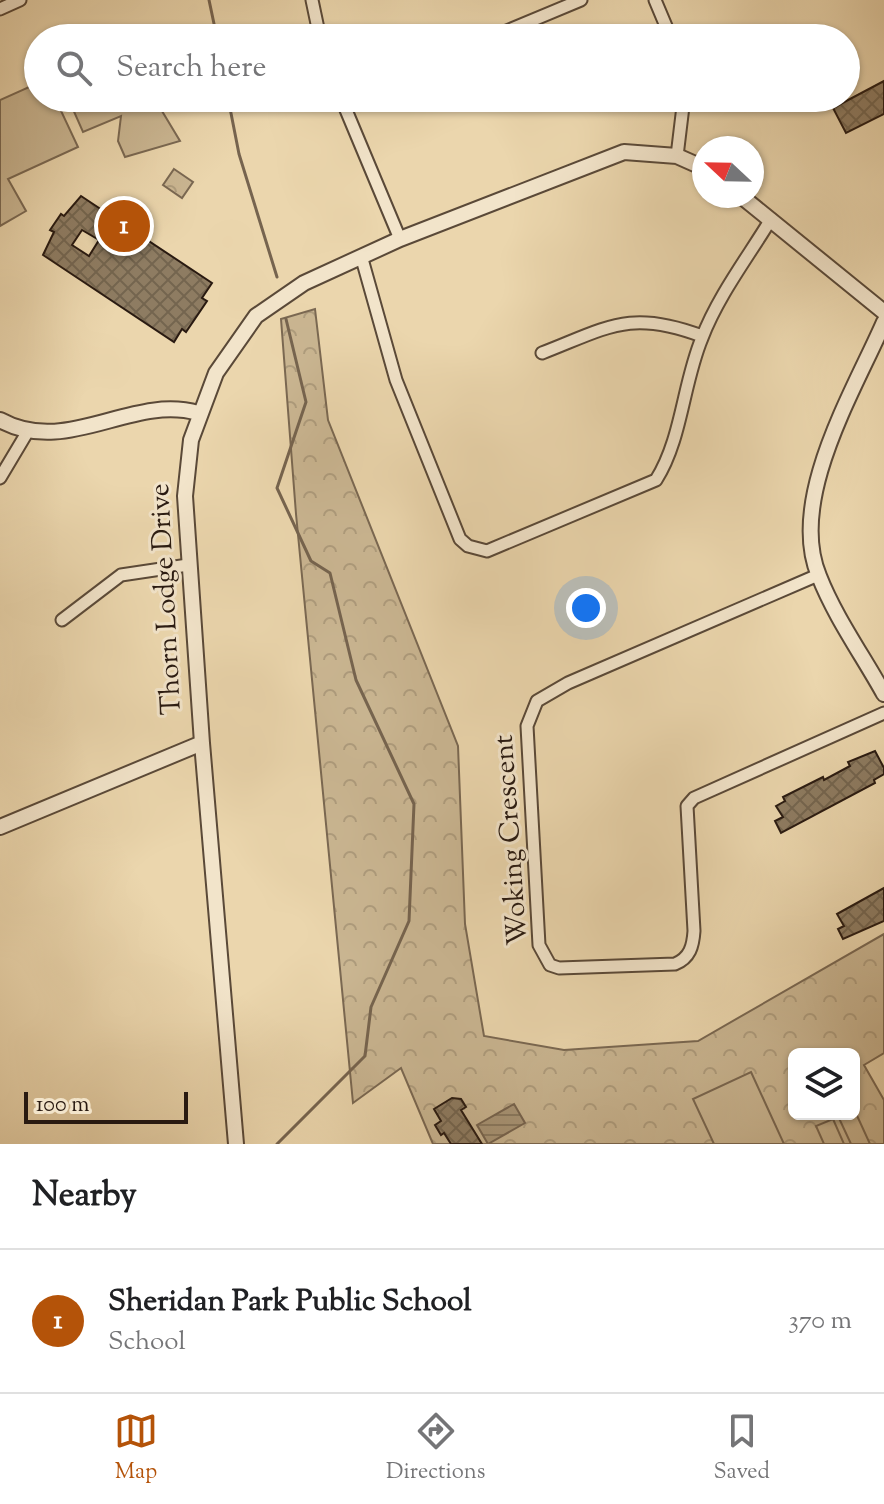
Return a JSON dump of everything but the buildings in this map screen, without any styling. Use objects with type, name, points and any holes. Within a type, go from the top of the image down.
[{"type":"street","points":[[0,9],[20,0]]},
{"type":"street","points":[[312,0],[317,24]]},
{"type":"street","points":[[524,24],[581,0]]},
{"type":"street","points":[[655,0],[665,24]]},
{"type":"street","points":[[348,112],[400,239]]},
{"type":"street","points":[[677,156],[682,112]]},
{"type":"street","name":"Thorn Lodge Drive","points":[[236,1144],[188,565],[186,468],[198,413],[224,358],[256,316],[304,283],[400,239],[624,152],[677,156],[692,163]]},
{"type":"street","points":[[757,208],[884,312]]},
{"type":"street","points":[[362,259],[407,409],[460,539],[487,551],[656,480],[669,452],[685,384],[702,336],[771,219]]},
{"type":"street","points":[[542,353],[625,321],[670,324],[702,336]]},
{"type":"street","points":[[884,322],[818,477],[811,512],[818,575],[884,694]]},
{"type":"street","points":[[0,420],[28,431],[55,434],[160,409],[178,407],[198,413]]},
{"type":"street","points":[[0,478],[28,431]]},
{"type":"street","points":[[62,620],[121,575],[188,565]]},
{"type":"street","name":"Woking Crescent","points":[[818,575],[557,688],[537,701],[527,726],[539,945],[543,956],[559,968],[675,964],[683,961],[693,947],[694,931],[687,806],[694,798],[884,713]]},
{"type":"street","points":[[0,827],[202,743]]},
{"type":"green space","points":[[24,89],[24,112],[62,112],[78,147],[8,179],[26,211],[0,226],[0,100]]},
{"type":"green space","points":[[74,112],[163,112],[180,141],[125,157],[118,141],[121,116],[83,132]]},
{"type":"green space","points":[[174,169],[193,182],[182,198],[163,185]]},
{"type":"green space","points":[[315,309],[328,420],[458,746],[465,924],[484,1036],[564,1050],[698,1041],[884,934],[884,1053],[864,1065],[884,1100],[884,1144],[433,1144],[401,1068],[353,1103],[296,514],[281,319]]},
{"type":"green space","points":[[751,1072],[784,1144],[714,1144],[693,1099]]},
{"type":"green space","points":[[833,1120],[844,1144],[824,1144],[816,1126]]},
{"type":"green space","points":[[840,1120],[859,1120],[870,1144],[851,1144]]},
{"type":"shaded area","points":[[514,1104],[525,1123],[488,1144],[477,1125]]},
{"type":"waterway","points":[[209,0],[214,24]]},
{"type":"waterway","points":[[231,112],[239,154],[277,277]]},
{"type":"waterway","points":[[277,1144],[365,1056],[371,1007],[409,921],[414,804],[356,680],[330,573],[311,561],[277,488],[306,402],[286,319]]},
{"type":"place","name":"Sheridan Park Public School","points":[[124,226]]}]
